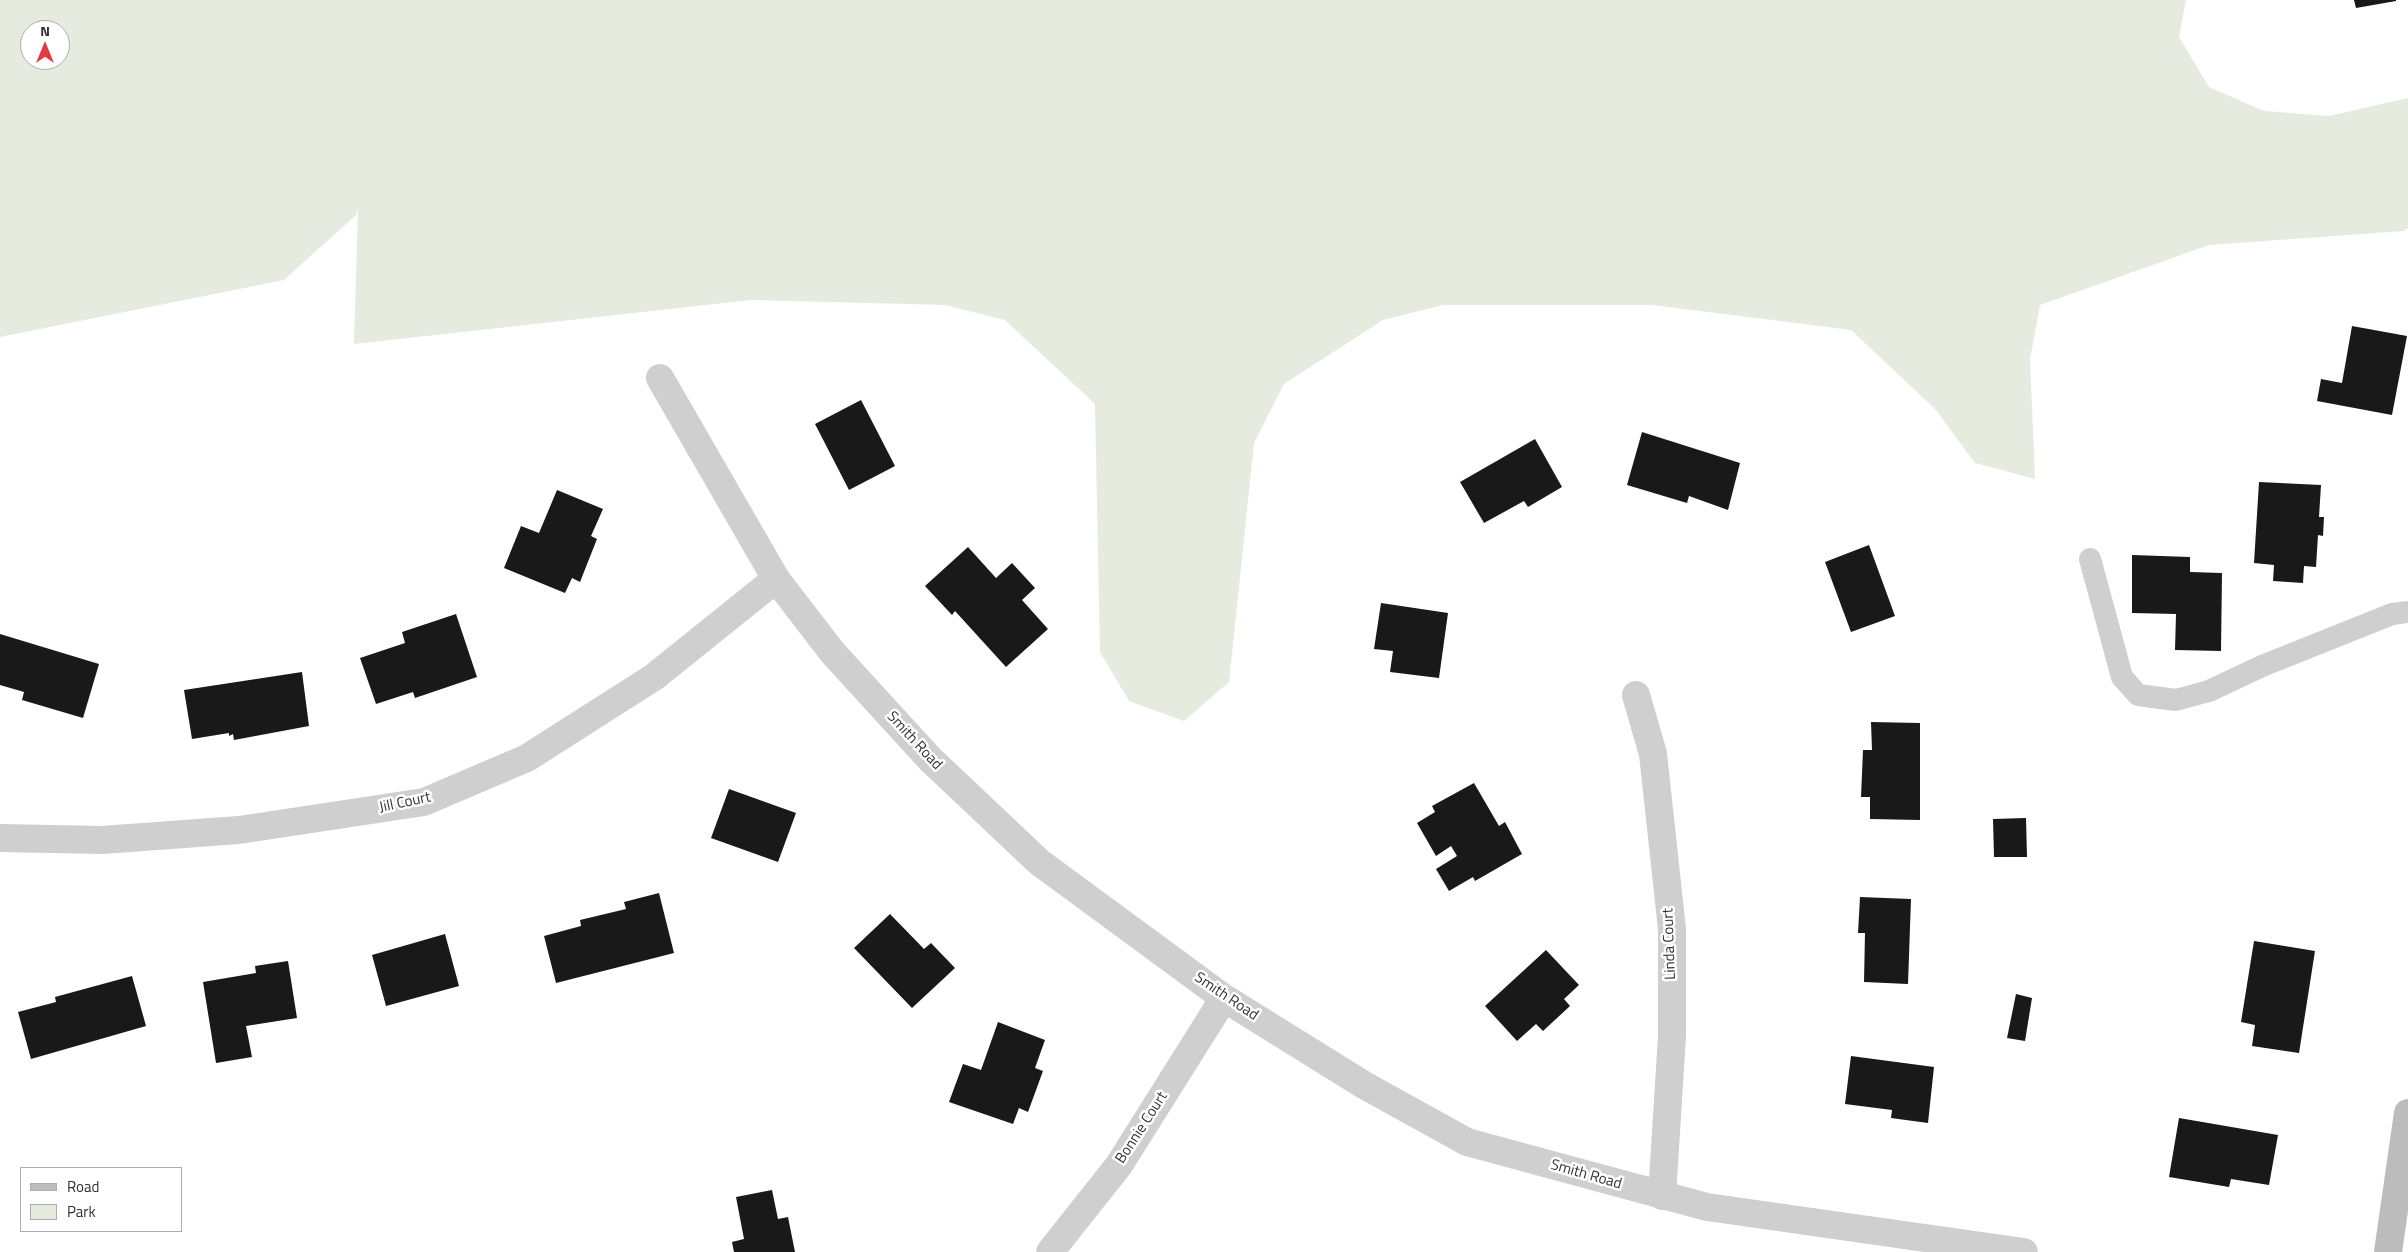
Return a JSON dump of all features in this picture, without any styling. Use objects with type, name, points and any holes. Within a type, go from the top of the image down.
[{"type":"street","name":"Smith Road","points":[[660,378],[776,579],[833,653],[930,759],[1039,862],[1224,998],[1364,1085],[1468,1142],[1707,1208],[2024,1252]]},
{"type":"street","name":"Jill Court","points":[[0,838],[102,840],[238,830],[424,802],[535,753],[654,677],[776,579]]},
{"type":"street","name":"Linda Court","points":[[1636,695],[1653,754],[1672,929],[1672,1036],[1662,1196]]},
{"type":"street","name":"Bonnie Court","points":[[1050,1252],[1119,1165],[1224,998]]},
{"type":"street","points":[[2388,1252],[2408,1113]]},
{"type":"lane","points":[[2090,558],[2122,677],[2138,695],[2176,700],[2208,691],[2262,666],[2392,614],[2408,612]]},
{"type":"green space","points":[[0,0],[2186,0],[2179,37],[2209,87],[2264,111],[2329,116],[2408,98],[2408,228],[2403,231],[2209,245],[2040,305],[2030,359],[2035,479],[1975,463],[1935,409],[1851,330],[1652,305],[1443,305],[1383,320],[1284,384],[1254,443],[1229,682],[1184,721],[1129,701],[1100,652],[1095,404],[1005,320],[945,305],[751,300],[354,344],[358,209],[356,215],[284,280],[0,337]]},
{"type":"building","points":[[2354,0],[2396,0],[2396,1],[2356,8]]},
{"type":"building","points":[[2352,326],[2407,336],[2392,415],[2317,401],[2321,379],[2342,383]]},
{"type":"building","points":[[861,400],[895,466],[849,490],[815,424]]},
{"type":"building","points":[[1642,432],[1740,463],[1728,510],[1689,496],[1687,503],[1627,485]]},
{"type":"building","points":[[1535,439],[1562,487],[1528,507],[1524,501],[1484,523],[1460,482]]},
{"type":"building","points":[[2259,482],[2321,485],[2319,517],[2324,517],[2323,536],[2318,535],[2316,567],[2304,566],[2303,583],[2273,581],[2274,565],[2254,563]]},
{"type":"building","points":[[557,490],[603,509],[591,536],[597,539],[580,582],[572,578],[565,593],[504,568],[521,526],[539,533]]},
{"type":"building","points":[[1869,545],[1895,616],[1851,632],[1825,562]]},
{"type":"building","points":[[968,547],[996,578],[1012,563],[1035,588],[1022,600],[1048,629],[1006,667],[955,611],[952,615],[925,586]]},
{"type":"building","points":[[2132,555],[2190,557],[2190,572],[2222,573],[2221,651],[2175,650],[2176,614],[2132,613]]},
{"type":"building","points":[[1381,603],[1448,613],[1439,678],[1390,672],[1393,651],[1374,649]]},
{"type":"building","points":[[456,614],[477,677],[415,698],[413,692],[376,704],[360,658],[405,643],[402,632]]},
{"type":"building","points":[[0,634],[99,664],[83,718],[22,700],[24,692],[0,685]]},
{"type":"building","points":[[302,672],[309,726],[234,740],[233,734],[229,736],[229,733],[192,739],[184,690]]},
{"type":"building","points":[[1871,722],[1920,723],[1920,820],[1870,819],[1870,797],[1861,797],[1863,750],[1872,750]]},
{"type":"building","points":[[1474,783],[1499,826],[1505,822],[1522,854],[1475,881],[1473,877],[1449,891],[1436,869],[1457,856],[1451,846],[1436,856],[1417,823],[1435,812],[1432,806]]},
{"type":"building","points":[[729,789],[796,813],[778,862],[711,838]]},
{"type":"building","points":[[2026,818],[2027,857],[1994,857],[1993,819]]},
{"type":"building","points":[[659,893],[674,953],[556,983],[544,936],[581,926],[580,920],[626,909],[624,902]]},
{"type":"building","points":[[1860,897],[1911,899],[1908,984],[1864,982],[1865,933],[1858,933]]},
{"type":"building","points":[[890,914],[924,949],[931,943],[955,968],[912,1008],[854,948]]},
{"type":"building","points":[[445,934],[459,986],[386,1006],[372,955]]},
{"type":"building","points":[[2254,941],[2315,951],[2299,1053],[2252,1046],[2255,1025],[2241,1022]]},
{"type":"building","points":[[1546,950],[1579,985],[1564,999],[1570,1006],[1543,1031],[1536,1024],[1517,1041],[1485,1006]]},
{"type":"building","points":[[288,961],[297,1018],[246,1026],[252,1057],[216,1063],[203,982],[256,973],[255,966]]},
{"type":"building","points":[[132,976],[146,1026],[31,1059],[18,1012],[56,1002],[55,997]]},
{"type":"building","points":[[2016,994],[2032,998],[2025,1041],[2007,1038]]},
{"type":"building","points":[[998,1022],[1045,1040],[1035,1068],[1043,1071],[1028,1112],[1019,1108],[1013,1124],[949,1102],[963,1064],[981,1070]]},
{"type":"building","points":[[1851,1056],[1934,1067],[1928,1123],[1891,1118],[1892,1110],[1845,1104]]},
{"type":"building","points":[[2179,1118],[2278,1135],[2269,1185],[2231,1179],[2229,1187],[2169,1177]]},
{"type":"building","points":[[772,1190],[778,1219],[788,1217],[795,1252],[734,1252],[732,1242],[744,1239],[736,1197]]}]
